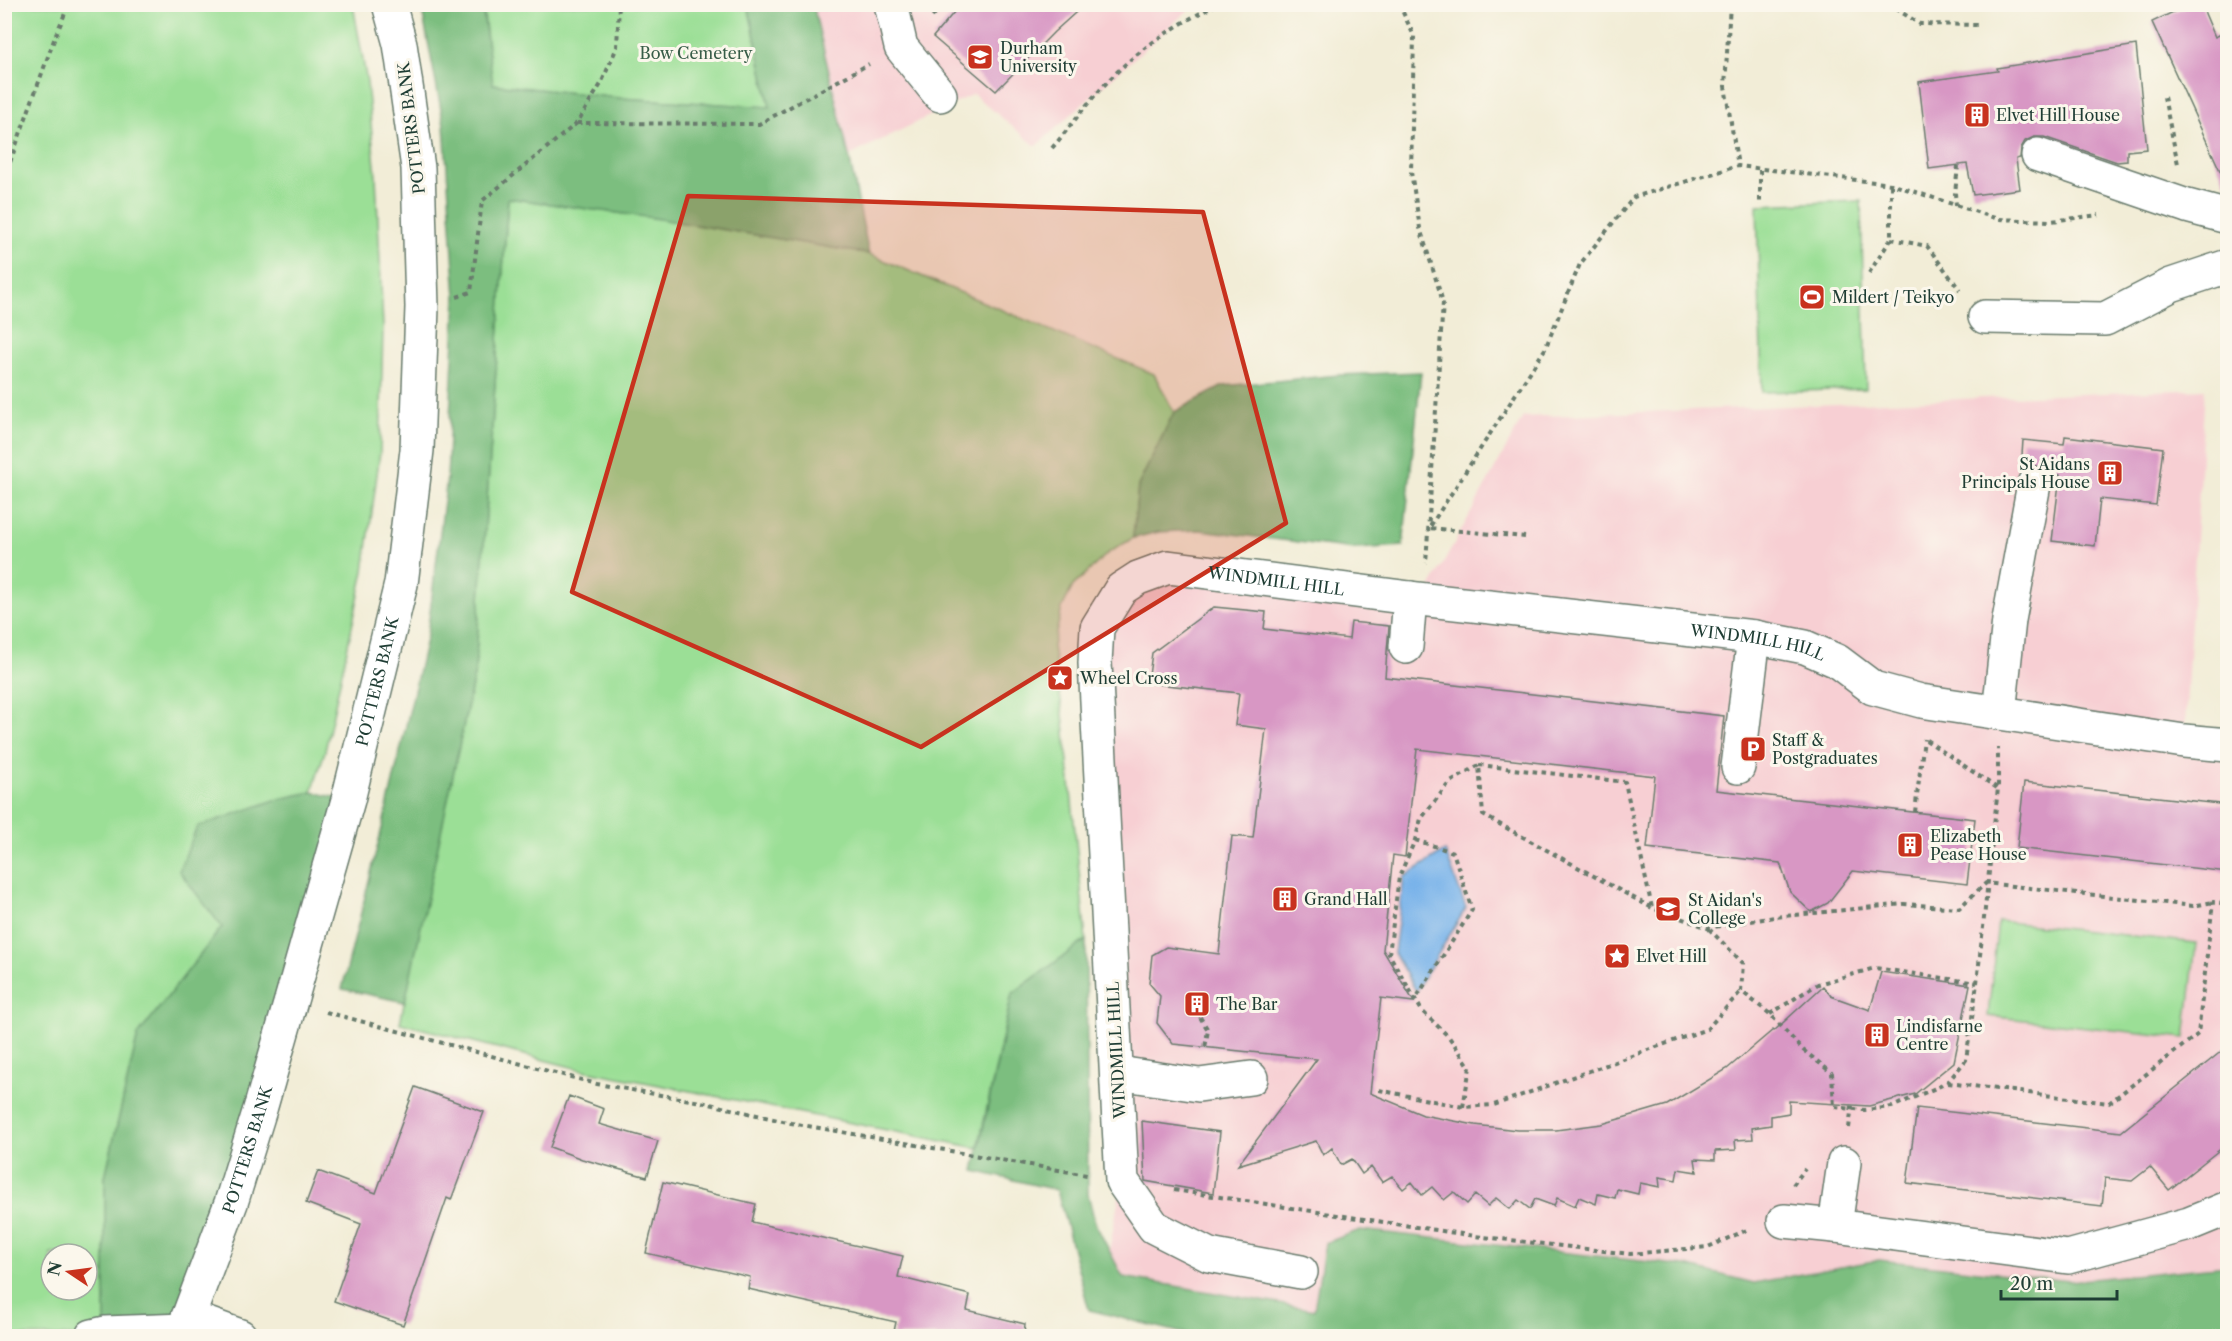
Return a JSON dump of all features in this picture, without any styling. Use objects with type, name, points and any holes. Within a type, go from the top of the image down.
[{"type":"street","name":"POTTERS BANK","points":[[184,1328],[231,1203],[271,1071],[348,800],[401,584],[417,450],[422,308],[418,168],[400,44],[389,4]]},
{"type":"street","points":[[891,4],[901,47],[940,95]]},
{"type":"street","points":[[2038,155],[2187,206],[2228,217]]},
{"type":"street","points":[[1985,317],[2105,319],[2171,285],[2228,266]]},
{"type":"street","points":[[1999,713],[2009,620],[2034,484]]},
{"type":"street","name":"WINDMILL HILL","points":[[1301,1272],[1209,1255],[1154,1227],[1122,1181],[1095,663],[1097,628],[1121,589],[1138,578],[1168,567],[1754,637],[1805,647],[1837,661],[1873,688],[1921,701],[2184,741],[2228,745]]},
{"type":"street","points":[[1406,647],[1417,598]]},
{"type":"street","points":[[1738,767],[1754,637]]},
{"type":"street","points":[[1118,1073],[1199,1085],[1251,1078]]},
{"type":"street","points":[[1835,1226],[1844,1162]]},
{"type":"street","points":[[1784,1221],[2068,1257],[2189,1224],[2228,1208]]},
{"type":"street","points":[[92,1336],[105,1333],[184,1328],[240,1336]]},
{"type":"path","points":[[4,179],[69,4]]},
{"type":"path","points":[[422,308],[471,292],[482,201],[577,123],[601,84],[617,47],[619,4]]},
{"type":"path","points":[[1052,148],[1098,91],[1128,61],[1160,37],[1218,4]]},
{"type":"path","points":[[1400,4],[1414,36],[1411,172],[1420,228],[1443,302],[1429,528],[1417,598]]},
{"type":"path","points":[[1730,4],[1725,86],[1738,166]]},
{"type":"path","points":[[1887,4],[1920,24],[1977,25]]},
{"type":"path","points":[[577,123],[759,124],[901,47]]},
{"type":"path","points":[[2164,97],[2187,206]]},
{"type":"path","points":[[1429,528],[1545,349],[1580,264],[1634,197],[1738,166],[1890,184],[1998,219],[2051,221],[2089,217]]},
{"type":"path","points":[[1956,206],[1958,166]]},
{"type":"path","points":[[1760,170],[1760,204]]},
{"type":"path","points":[[1869,273],[1891,239],[1890,184]]},
{"type":"path","points":[[1891,239],[1927,246],[1957,287],[1985,317]]},
{"type":"path","points":[[1429,528],[1525,537]]},
{"type":"path","points":[[1741,991],[1770,1014],[1803,1050],[1832,1073],[1834,1107],[1865,1110],[1892,1107],[1947,1083],[1966,1060],[1977,982],[1998,788],[1999,713]]},
{"type":"path","points":[[1915,812],[1924,739]]},
{"type":"path","points":[[1379,1090],[1463,1107],[1494,1106],[1707,1029],[1741,991],[1743,963],[1708,928],[1652,908],[1483,815],[1479,765]]},
{"type":"path","points":[[1463,1107],[1470,1067],[1449,1037],[1422,1011],[1389,954],[1399,877],[1421,819],[1449,783],[1479,765],[1625,782],[1652,908]]},
{"type":"path","points":[[1414,840],[1453,852],[1472,910],[1415,1000]]},
{"type":"path","points":[[1708,928],[1775,917],[1904,904],[1959,908],[1986,883],[2193,906],[2212,903],[2228,904]]},
{"type":"path","points":[[1947,1083],[2109,1102],[2198,1034],[2212,903]]},
{"type":"path","points":[[1770,1014],[1818,984],[1875,968],[1977,982]]},
{"type":"path","points":[[1849,1126],[1851,1107]]},
{"type":"highlighted area","points":[[688,196],[1203,212],[1286,523],[921,747],[572,592]]},
{"type":"shaded area","name":"Durham University","points":[[813,5],[1194,5],[1036,146],[973,94],[849,156]]},
{"type":"shaded area","name":"St Aidan's College","points":[[2205,389],[2184,741],[2227,745],[2227,1283],[2208,1268],[2070,1281],[1879,1260],[1586,1313],[1314,1311],[1122,1277],[1109,1252],[1122,1181],[1095,663],[1138,578],[1424,599],[1523,417]]},
{"type":"green space","points":[[5,5],[353,5],[367,82],[376,177],[383,327],[380,452],[364,571],[325,751],[312,792],[275,800],[222,927],[138,1035],[105,1177],[105,1333],[92,1336],[5,1336]]},
{"type":"green space","points":[[421,5],[482,5],[493,84],[619,98],[770,107],[748,5],[813,5],[849,156],[869,254],[654,218],[508,198],[475,671],[405,1002],[342,989],[427,635],[447,478],[456,297],[444,125]]},
{"type":"green space","name":"Bow Cemetery","points":[[483,5],[748,5],[770,107],[619,98],[492,84]]},
{"type":"green space","points":[[508,198],[654,218],[869,254],[1154,374],[1174,412],[1138,486],[1133,538],[1108,553],[1073,586],[1062,608],[1053,646],[1064,723],[1086,940],[1012,994],[978,1148],[583,1070],[400,1023],[475,671]]},
{"type":"green space","name":"Mildert / Teikyo","points":[[1861,201],[1866,389],[1762,392],[1757,205]]},
{"type":"green space","points":[[1421,372],[1403,546],[1355,549],[1200,530],[1159,532],[1133,538],[1138,486],[1174,412],[1223,386],[1339,375]]},
{"type":"green space","points":[[312,792],[348,800],[181,1336],[105,1333],[105,1177],[138,1035],[222,927],[179,871],[197,827],[275,800]]},
{"type":"green space","points":[[1998,921],[2196,943],[2185,1038],[1988,1016]]},
{"type":"green space","points":[[1086,940],[1088,1194],[1095,1223],[1123,1277],[1314,1310],[1325,1243],[1360,1230],[1686,1266],[1754,1283],[1879,1260],[2070,1281],[2227,1266],[2227,1336],[1195,1336],[1089,1310],[1057,1190],[974,1171],[1012,994]]},
{"type":"water","points":[[1445,851],[1466,908],[1416,991],[1394,953],[1404,877]]},
{"type":"building","points":[[961,4],[1085,4],[996,91],[933,37]]},
{"type":"building","points":[[2190,4],[2201,4],[2215,37],[2228,31],[2228,188],[2152,22]]},
{"type":"building","name":"Elvet Hill House","points":[[2136,45],[2147,149],[2127,151],[2127,161],[2117,162],[2044,137],[2034,137],[2025,141],[2021,148],[2020,158],[2016,159],[2020,189],[1973,195],[1967,164],[1929,169],[1919,82],[1998,71],[1997,68]]},
{"type":"building","name":"St Aidans Principals House","points":[[2065,436],[2163,448],[2156,505],[2100,499],[2095,546],[2052,541],[2060,475],[2049,474],[2046,469],[2037,466],[2028,466],[2021,471],[2023,440],[2064,444]]},
{"type":"building","name":"St Aidan's College","points":[[1214,607],[1266,612],[1264,629],[1349,639],[1351,622],[1389,626],[1385,677],[1724,716],[1716,790],[1975,819],[1967,884],[1853,871],[1828,903],[1811,912],[1790,892],[1780,863],[1647,848],[1655,776],[1417,749],[1405,857],[1393,855],[1383,950],[1414,1002],[1381,998],[1370,1093],[1423,1115],[1475,1125],[1517,1130],[1556,1130],[1602,1124],[1667,1105],[1727,1069],[1774,1031],[1823,986],[1831,996],[1870,1010],[1881,972],[1970,985],[1954,1062],[1915,1094],[1869,1106],[1789,1101],[1789,1113],[1771,1116],[1771,1125],[1752,1128],[1753,1139],[1735,1140],[1736,1150],[1715,1151],[1715,1160],[1695,1159],[1697,1172],[1678,1169],[1676,1180],[1659,1177],[1660,1187],[1640,1183],[1638,1194],[1617,1189],[1615,1198],[1598,1194],[1596,1204],[1579,1197],[1575,1206],[1557,1198],[1554,1206],[1535,1199],[1530,1209],[1518,1200],[1510,1209],[1496,1198],[1488,1206],[1475,1195],[1467,1204],[1454,1192],[1444,1200],[1432,1187],[1422,1195],[1412,1182],[1403,1189],[1392,1176],[1382,1182],[1371,1167],[1362,1174],[1352,1159],[1341,1165],[1332,1148],[1323,1155],[1316,1141],[1238,1165],[1317,1059],[1173,1044],[1157,1023],[1160,996],[1149,983],[1152,955],[1166,947],[1219,954],[1232,836],[1253,838],[1266,729],[1235,725],[1239,693],[1148,683],[1152,653]]},
{"type":"building","points":[[2024,782],[2228,805],[2228,872],[2017,848]]},
{"type":"building","points":[[2228,1046],[2228,1143],[2169,1190],[2150,1167],[2132,1181],[2105,1178],[2102,1206],[1907,1183],[1917,1108],[2121,1132]]},
{"type":"building","points":[[415,1087],[484,1112],[451,1200],[447,1198],[403,1325],[334,1301],[361,1224],[306,1203],[318,1171],[376,1193]]},
{"type":"building","points":[[569,1096],[604,1109],[599,1124],[658,1141],[647,1177],[582,1159],[550,1147]]},
{"type":"building","points":[[1142,1121],[1220,1132],[1213,1193],[1145,1181]]},
{"type":"building","points":[[663,1182],[756,1204],[752,1222],[903,1256],[898,1277],[970,1295],[967,1310],[1025,1324],[1024,1336],[893,1336],[896,1322],[748,1289],[750,1277],[646,1253]]},
{"type":"place","name":"Durham University","points":[[980,57]]},
{"type":"place","name":"Elvet Hill House","points":[[1977,115]]},
{"type":"place","name":"Mildert / Teikyo","points":[[1812,297]]},
{"type":"place","name":"St Aidans Principals House","points":[[2110,473]]},
{"type":"place","name":"Wheel Cross","points":[[1060,678]]},
{"type":"place","name":"Staff & Postgraduates","points":[[1753,749]]},
{"type":"place","name":"Elizabeth Pease House","points":[[1910,845]]},
{"type":"place","name":"Grand Hall","points":[[1285,899]]},
{"type":"place","name":"St Aidan's College","points":[[1668,909]]},
{"type":"place","name":"Elvet Hill","points":[[1617,956]]},
{"type":"place","name":"The Bar","points":[[1197,1004]]},
{"type":"place","name":"Lindisfarne Centre","points":[[1877,1035]]}]
